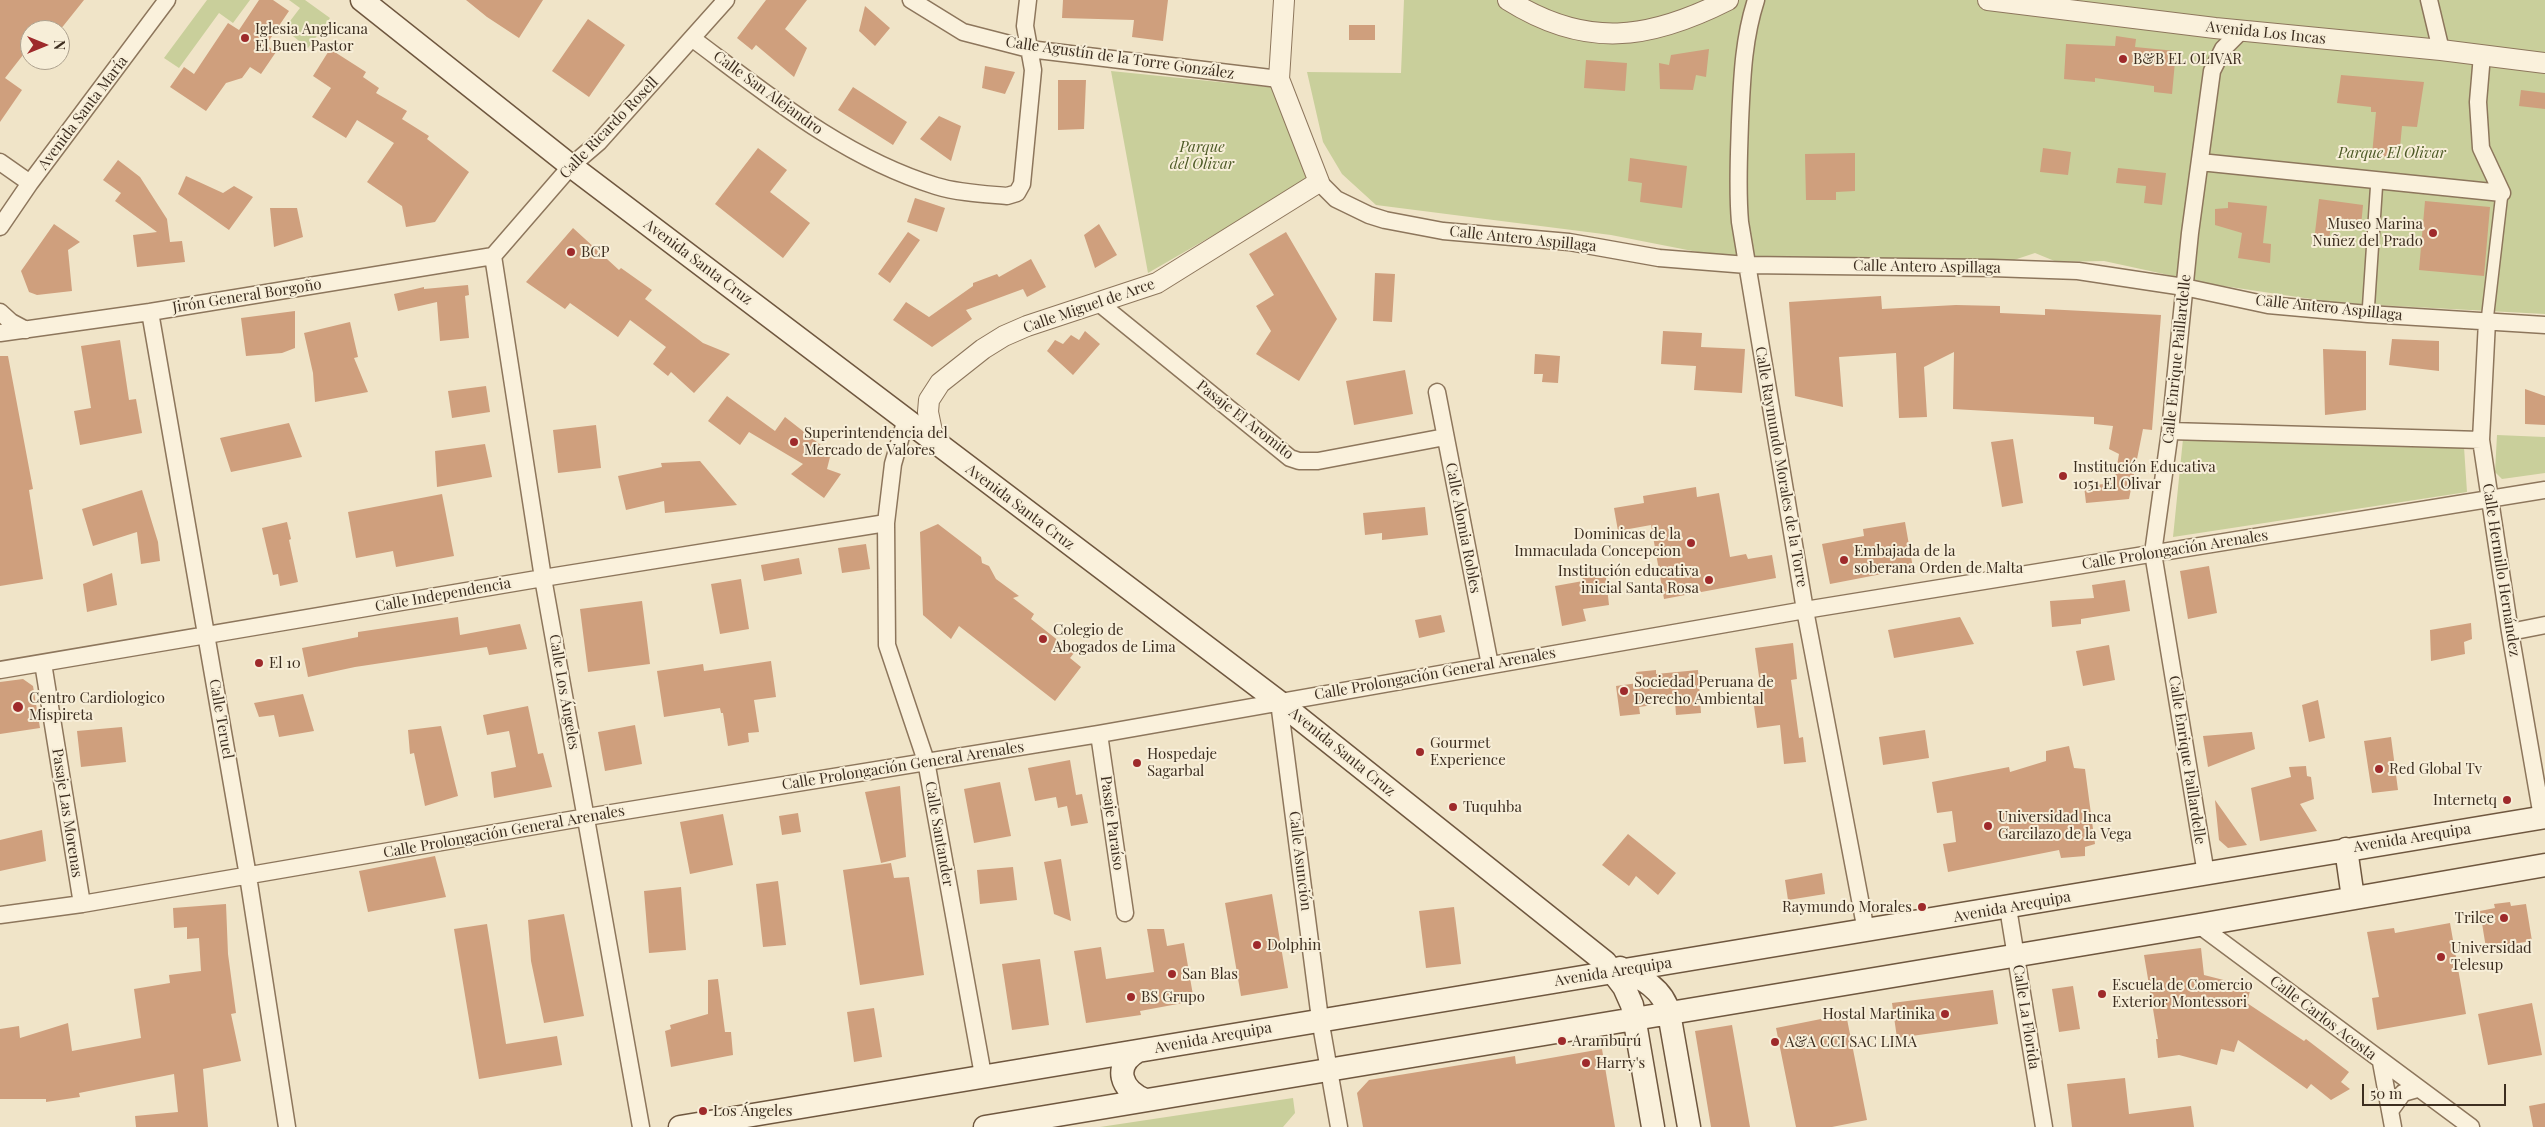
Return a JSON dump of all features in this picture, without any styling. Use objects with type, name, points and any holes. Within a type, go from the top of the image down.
[{"type":"main road","name":"Avenida Santa Cruz","points":[[362,0],[571,166],[1279,702],[1614,968]]},
{"type":"main road","name":"Avenida Arequipa","points":[[680,1127],[983,1075],[1138,1051],[1614,968],[1866,932],[2346,849],[2544,817]]},
{"type":"main road","points":[[2346,849],[2353,898]]},
{"type":"main road","points":[[985,1127],[2199,925],[2545,865]]},
{"type":"main road","points":[[1614,968],[1655,988],[1664,998],[1669,1012],[1688,1127]]},
{"type":"main road","points":[[1614,968],[1626,991],[1635,1018],[1653,1127]]},
{"type":"main road","points":[[1138,1051],[1127,1059],[1122,1075],[1124,1084],[1132,1095],[1145,1100]]},
{"type":"street","name":"Avenida Santa María","points":[[0,227],[30,183],[168,0]]},
{"type":"street","name":"Calle Ricardo Rosell","points":[[494,256],[571,166],[599,142],[726,0]]},
{"type":"street","name":"Calle Agustín de la Torre González","points":[[911,0],[963,32],[1029,49],[1279,79]]},
{"type":"street","name":"Calle San Alejandro","points":[[693,39],[796,116],[867,156],[936,186],[1007,196],[1017,193],[1022,184],[1033,70],[1025,26],[1028,0]]},
{"type":"street","points":[[1284,0],[1279,79],[1319,182]]},
{"type":"street","points":[[1508,0],[1548,20],[1595,34],[1654,30],[1728,0]]},
{"type":"street","name":"Calle Raymundo Morales de la Torre","points":[[1756,0],[1748,26],[1744,49],[1738,197],[1747,265],[1805,610],[1866,932]]},
{"type":"street","name":"Avenida Los Incas","points":[[1988,0],[2241,31],[2442,50],[2545,63]]},
{"type":"street","points":[[2429,0],[2442,50]]},
{"type":"street","name":"Calle Enrique Paillardelle","points":[[2206,874],[2153,553],[2170,431],[2184,287],[2212,71],[2223,49],[2241,31]]},
{"type":"street","points":[[2482,55],[2478,102],[2481,148],[2502,193],[2488,321]]},
{"type":"street","points":[[0,162],[30,183]]},
{"type":"street","points":[[2200,162],[2502,193]]},
{"type":"street","points":[[2368,314],[2377,179]]},
{"type":"street","name":"Calle Antero Aspillaga","points":[[1319,182],[1336,199],[1369,216],[1385,220],[1443,230],[1568,242],[1659,258],[1747,265],[2078,271],[2184,287],[2268,305],[2368,314],[2545,324]]},
{"type":"street","name":"Calle Miguel de Arce","points":[[934,442],[928,412],[929,400],[940,383],[983,349],[1004,336],[1144,288],[1169,276],[1319,182]]},
{"type":"street","name":"Jirón General Borgoño","points":[[0,333],[150,312],[494,256]]},
{"type":"street","name":"Calle Los Ángeles","points":[[494,256],[543,578],[641,1127]]},
{"type":"street","name":"Pasaje El Aromito","points":[[1099,303],[1290,458],[1299,461],[1318,461],[1445,437]]},
{"type":"street","points":[[0,312],[10,322],[26,330]]},
{"type":"street","name":"Calle Teruel","points":[[150,312],[248,876],[287,1127]]},
{"type":"street","name":"Calle Hermillo Hernández","points":[[2488,321],[2481,440],[2510,632],[2544,817]]},
{"type":"street","name":"Calle Alomia Robles","points":[[1437,392],[1490,665]]},
{"type":"street","name":"Calle Santander","points":[[906,420],[893,464],[886,524],[887,645],[926,761],[983,1075]]},
{"type":"street","points":[[2170,431],[2481,440]]},
{"type":"street","name":"Calle Prolongación Arenales","points":[[1805,610],[2545,490]]},
{"type":"street","name":"Calle Independencia","points":[[0,670],[543,578],[886,524]]},
{"type":"street","name":"Calle Prolongación General Arenales","points":[[0,914],[82,904],[587,817],[1099,734],[1805,610]]},
{"type":"street","points":[[2510,632],[2545,625]]},
{"type":"street","name":"Pasaje Las Morenas","points":[[43,663],[82,904]]},
{"type":"street","name":"Calle Asunción","points":[[1279,702],[1320,1019],[1339,1127]]},
{"type":"street","name":"Pasaje Paraíso","points":[[1099,734],[1125,913]]},
{"type":"street","name":"Calle La Florida","points":[[2008,908],[2044,1127]]},
{"type":"street","name":"Calle Carlos Acosta","points":[[2199,925],[2417,1089],[2471,1127]]},
{"type":"street","points":[[2381,1062],[2393,1127]]},
{"type":"street","points":[[2390,1111],[2403,1093],[2417,1089]]},
{"type":"green space","points":[[207,0],[250,0],[233,23],[219,13],[179,68],[164,58]]},
{"type":"green space","points":[[289,0],[305,0],[330,18],[308,48],[284,29],[300,8]]},
{"type":"green space","name":"Parque El Olivar","points":[[1404,0],[2545,0],[2545,314],[2338,303],[2210,284],[2104,261],[2057,262],[2035,253],[2011,261],[1937,266],[1713,255],[1611,235],[1376,205],[1342,174],[1323,142],[1307,72],[1401,73]]},
{"type":"green space","name":"Parque del Olivar","points":[[1111,71],[1278,88],[1307,181],[1148,273]]},
{"type":"green space","points":[[2497,435],[2545,437],[2545,473],[2502,479],[2495,472]]},
{"type":"green space","points":[[2183,439],[2464,447],[2467,492],[2173,537]]},
{"type":"green space","points":[[1293,1098],[1295,1113],[1283,1127],[1100,1127]]},
{"type":"building","points":[[0,0],[84,0],[68,20],[20,20],[20,59],[5,78],[22,90],[0,122]]},
{"type":"building","name":"Iglesia Anglicana El Buen Pastor","points":[[259,0],[273,0],[289,11],[266,45],[276,52],[261,74],[250,67],[242,78],[226,83],[206,111],[170,87],[184,67],[194,74],[228,23],[239,30]]},
{"type":"building","points":[[466,0],[543,0],[519,38],[487,17]]},
{"type":"building","points":[[766,0],[807,0],[785,29],[807,48],[794,77],[756,45],[752,50],[737,38]]},
{"type":"building","points":[[1063,0],[1168,0],[1163,41],[1132,37],[1134,20],[1062,18]]},
{"type":"building","points":[[865,6],[890,28],[875,46],[859,31]]},
{"type":"building","points":[[588,19],[625,45],[589,97],[552,71]]},
{"type":"building","points":[[1349,25],[1375,25],[1375,40],[1349,40]]},
{"type":"building","points":[[2116,36],[2136,39],[2135,47],[2176,51],[2172,94],[2154,92],[2154,86],[2095,78],[2095,82],[2064,79],[2066,44],[2115,46]]},
{"type":"building","points":[[330,49],[366,72],[363,77],[379,88],[376,93],[407,111],[402,119],[429,136],[427,139],[469,172],[435,222],[406,227],[402,206],[367,182],[394,143],[357,120],[346,138],[312,117],[331,88],[313,76]]},
{"type":"building","points":[[1709,49],[1706,77],[1696,75],[1693,90],[1660,89],[1659,63],[1669,65],[1671,55]]},
{"type":"building","points":[[1586,60],[1627,63],[1625,91],[1584,88]]},
{"type":"building","points":[[985,66],[1015,72],[1005,94],[982,88]]},
{"type":"building","points":[[2341,75],[2424,82],[2417,127],[2402,126],[2399,158],[2372,155],[2376,112],[2371,112],[2371,107],[2337,103]]},
{"type":"building","points":[[1058,80],[1086,80],[1084,129],[1058,130]]},
{"type":"building","points":[[853,87],[907,122],[893,145],[838,110]]},
{"type":"building","points":[[2521,90],[2545,93],[2545,109],[2519,106]]},
{"type":"building","points":[[939,116],[961,126],[951,161],[920,139]]},
{"type":"building","points":[[758,148],[787,170],[770,192],[810,223],[783,258],[715,204]]},
{"type":"building","points":[[2043,148],[2071,152],[2068,175],[2040,172]]},
{"type":"building","points":[[1855,153],[1855,191],[1836,192],[1836,200],[1806,200],[1805,154]]},
{"type":"building","points":[[1630,158],[1687,166],[1682,208],[1640,202],[1642,183],[1628,181]]},
{"type":"building","points":[[118,160],[140,177],[167,219],[170,242],[182,241],[185,262],[137,267],[133,235],[157,232],[115,201],[121,193],[103,180]]},
{"type":"building","points":[[2118,168],[2166,173],[2162,205],[2144,203],[2146,186],[2116,183]]},
{"type":"building","points":[[186,176],[223,193],[234,186],[253,197],[229,230],[178,194]]},
{"type":"building","points":[[915,198],[945,208],[937,232],[907,222]]},
{"type":"building","points":[[2319,199],[2363,205],[2361,226],[2331,223],[2329,242],[2314,241]]},
{"type":"building","points":[[2425,201],[2490,207],[2484,276],[2419,270]]},
{"type":"building","points":[[2228,202],[2267,206],[2263,243],[2271,244],[2270,263],[2238,258],[2242,233],[2215,225],[2215,209],[2228,208]]},
{"type":"building","points":[[270,208],[297,208],[303,237],[274,247]]},
{"type":"building","points":[[54,224],[80,242],[68,250],[72,291],[37,295],[29,292],[21,271]]},
{"type":"building","points":[[1099,224],[1117,255],[1095,268],[1084,235]]},
{"type":"building","points":[[573,228],[619,270],[621,268],[652,290],[645,299],[703,343],[730,354],[694,393],[671,372],[668,376],[653,364],[666,347],[630,320],[618,337],[570,303],[565,309],[526,282]]},
{"type":"building","points":[[908,232],[920,240],[890,283],[878,274]]},
{"type":"building","points":[[1286,232],[1337,319],[1299,381],[1256,354],[1271,331],[1256,306],[1274,295],[1249,254]]},
{"type":"building","points":[[1031,259],[1046,287],[1027,297],[1023,289],[966,310],[972,319],[932,347],[893,320],[906,302],[929,317],[973,286],[973,283],[997,274],[999,277]]},
{"type":"building","points":[[1375,273],[1395,274],[1392,322],[1373,321]]},
{"type":"building","points":[[468,285],[469,295],[465,296],[469,338],[440,341],[437,302],[398,311],[394,294],[424,287],[424,289]]},
{"type":"building","points":[[1881,296],[1882,309],[1956,305],[2000,306],[2000,313],[2045,315],[2045,309],[2161,315],[2152,430],[2143,429],[2129,499],[2086,503],[2084,486],[2114,483],[2119,454],[2109,449],[2113,426],[2094,424],[2094,417],[1953,409],[1954,352],[1924,367],[1927,417],[1899,418],[1896,353],[1839,357],[1843,407],[1795,396],[1789,302]]},
{"type":"building","points":[[295,311],[295,348],[282,353],[246,356],[241,318]]},
{"type":"building","points":[[350,322],[358,357],[354,358],[368,392],[315,402],[313,373],[304,333]]},
{"type":"building","points":[[1085,331],[1100,344],[1073,375],[1047,351],[1055,340],[1063,344],[1071,335],[1079,340]]},
{"type":"building","points":[[1663,331],[1702,333],[1701,347],[1745,349],[1742,393],[1694,390],[1696,366],[1661,364]]},
{"type":"building","points":[[2392,339],[2439,341],[2439,371],[2389,365]]},
{"type":"building","points":[[120,340],[129,400],[136,399],[142,433],[80,445],[74,411],[91,408],[81,346]]},
{"type":"building","points":[[2323,349],[2366,351],[2366,410],[2325,415]]},
{"type":"building","points":[[1535,354],[1560,356],[1558,383],[1542,382],[1543,374],[1534,374]]},
{"type":"building","points":[[0,356],[8,356],[33,489],[29,490],[43,579],[0,586]]},
{"type":"building","points":[[1405,370],[1413,414],[1354,425],[1346,381]]},
{"type":"building","points":[[486,386],[490,412],[452,418],[448,391]]},
{"type":"building","points":[[2525,389],[2545,396],[2545,425],[2525,424]]},
{"type":"building","points":[[727,396],[775,431],[785,417],[831,453],[827,469],[841,474],[824,498],[791,474],[803,464],[749,432],[740,445],[708,421]]},
{"type":"building","points":[[289,423],[302,457],[231,472],[220,438]]},
{"type":"building","points":[[596,425],[601,468],[558,473],[553,430]]},
{"type":"building","points":[[2013,439],[2023,503],[2002,507],[1991,442]]},
{"type":"building","points":[[485,444],[492,477],[437,487],[435,451]]},
{"type":"building","points":[[700,461],[737,505],[665,513],[664,501],[626,510],[618,476],[662,467],[661,463]]},
{"type":"building","name":"Dominicas de la Immaculada Concepcion","points":[[1696,487],[1697,497],[1719,493],[1730,557],[1746,554],[1748,559],[1772,555],[1776,578],[1664,599],[1651,525],[1618,531],[1614,508],[1644,503],[1643,496]]},
{"type":"building","points":[[142,490],[158,542],[160,561],[141,564],[137,532],[93,546],[82,509]]},
{"type":"building","points":[[442,494],[454,556],[396,567],[393,551],[356,558],[348,512]]},
{"type":"building","points":[[1425,507],[1428,535],[1382,540],[1382,533],[1365,535],[1363,513]]},
{"type":"building","points":[[287,522],[298,582],[280,586],[278,574],[273,575],[262,528]]},
{"type":"building","points":[[1905,522],[1913,568],[1830,584],[1822,544],[1864,536],[1863,529]]},
{"type":"building","points":[[938,524],[981,557],[982,563],[989,566],[996,579],[1019,596],[1013,598],[1034,614],[1031,619],[1074,653],[1070,658],[1081,667],[1055,701],[959,626],[951,639],[923,615],[920,532]]},
{"type":"building","points":[[866,544],[870,569],[842,573],[838,548]]},
{"type":"building","points":[[799,558],[802,574],[764,581],[761,565]]},
{"type":"building","points":[[2209,566],[2217,613],[2188,619],[2180,571]]},
{"type":"building","points":[[1605,569],[1609,605],[1583,609],[1586,621],[1562,626],[1555,586],[1583,581],[1582,573]]},
{"type":"building","points":[[112,573],[117,605],[87,612],[83,584]]},
{"type":"building","points":[[741,579],[749,629],[720,634],[711,584]]},
{"type":"building","points":[[2125,580],[2130,611],[2081,619],[2081,624],[2052,627],[2050,601],[2094,598],[2092,585]]},
{"type":"building","points":[[642,601],[650,664],[588,672],[580,609]]},
{"type":"building","points":[[1441,615],[1445,632],[1419,638],[1415,620]]},
{"type":"building","points":[[458,617],[460,635],[520,624],[527,649],[489,655],[487,647],[355,667],[308,677],[302,648],[358,637],[358,632]]},
{"type":"building","points":[[1960,617],[1974,644],[1894,658],[1888,630]]},
{"type":"building","points":[[2471,623],[2472,639],[2464,642],[2465,654],[2431,661],[2430,630]]},
{"type":"building","points":[[1793,643],[1797,679],[1791,680],[1799,738],[1803,737],[1806,762],[1784,764],[1780,725],[1757,728],[1754,706],[1763,705],[1755,648]]},
{"type":"building","points":[[2109,645],[2115,680],[2083,686],[2076,651]]},
{"type":"building","points":[[771,661],[776,697],[754,700],[759,732],[748,733],[749,742],[728,746],[723,713],[721,713],[720,708],[664,717],[657,671],[703,664],[704,671]]},
{"type":"building","points":[[1656,670],[1656,674],[1698,670],[1701,713],[1676,715],[1675,702],[1639,707],[1640,714],[1620,716],[1616,686],[1638,683],[1636,672]]},
{"type":"building","name":"Centro Cardiologico Mispireta","points":[[23,679],[33,686],[40,728],[0,734],[0,682]]},
{"type":"building","points":[[303,694],[314,731],[279,737],[274,715],[259,717],[254,703]]},
{"type":"building","points":[[2318,700],[2325,738],[2309,742],[2302,705]]},
{"type":"building","points":[[528,706],[538,754],[543,753],[552,787],[494,798],[491,772],[516,767],[509,731],[487,735],[483,715]]},
{"type":"building","points":[[635,725],[642,764],[605,771],[598,732]]},
{"type":"building","points":[[441,726],[458,796],[425,806],[414,753],[410,754],[408,730]]},
{"type":"building","points":[[122,727],[126,762],[81,767],[77,731]]},
{"type":"building","points":[[1925,730],[1929,758],[1883,765],[1879,737]]},
{"type":"building","points":[[2252,732],[2255,749],[2208,767],[2203,736]]},
{"type":"building","points":[[2391,737],[2398,790],[2372,793],[2364,741]]},
{"type":"building","points":[[2069,746],[2074,768],[2085,769],[2095,844],[2085,847],[2085,856],[2061,858],[2059,850],[1948,872],[1943,844],[1956,842],[1952,811],[1937,813],[1932,782],[2009,767],[2010,772],[2046,761],[2046,751]]},
{"type":"building","points":[[1070,760],[1076,795],[1082,794],[1088,823],[1071,826],[1067,806],[1058,808],[1056,797],[1035,801],[1028,768]]},
{"type":"building","points":[[2306,766],[2307,776],[2311,777],[2314,799],[2300,804],[2317,831],[2260,841],[2251,788],[2291,777],[2289,767]]},
{"type":"building","points":[[1000,782],[1011,836],[974,843],[964,789]]},
{"type":"building","points":[[900,786],[906,857],[881,863],[865,792]]},
{"type":"building","points":[[2215,800],[2247,845],[2228,848],[2219,840]]},
{"type":"building","points":[[798,813],[801,832],[782,835],[779,816]]},
{"type":"building","points":[[723,814],[733,865],[690,874],[680,822]]},
{"type":"building","points":[[42,830],[46,861],[0,871],[0,840]]},
{"type":"building","points":[[1628,834],[1676,873],[1658,895],[1636,876],[1629,886],[1602,865]]},
{"type":"building","points":[[435,856],[446,897],[368,912],[359,871]]},
{"type":"building","points":[[1061,859],[1071,921],[1054,914],[1044,862]]},
{"type":"building","points":[[891,863],[894,878],[909,877],[924,975],[860,985],[843,870]]},
{"type":"building","points":[[1013,867],[1017,900],[980,904],[977,870]]},
{"type":"building","points":[[1822,873],[1825,894],[1788,900],[1785,880]]},
{"type":"building","points":[[778,881],[786,945],[763,947],[756,884]]},
{"type":"building","points":[[681,887],[686,950],[649,953],[644,891]]},
{"type":"building","name":"Dolphin","points":[[1272,894],[1288,988],[1241,996],[1225,903]]},
{"type":"building","points":[[2510,902],[2511,906],[2526,904],[2532,941],[2486,948],[2480,911],[2495,908],[2494,904]]},
{"type":"building","points":[[226,904],[228,954],[236,1013],[231,1014],[241,1061],[203,1069],[208,1127],[136,1127],[135,1116],[178,1112],[174,1074],[79,1093],[80,1097],[46,1102],[46,1099],[0,1099],[0,1029],[19,1026],[20,1038],[68,1023],[72,1051],[141,1038],[134,989],[170,983],[169,975],[201,971],[199,938],[187,939],[187,927],[174,928],[173,908]]},
{"type":"building","points":[[1454,907],[1461,964],[1426,968],[1419,911]]},
{"type":"building","points":[[564,914],[584,1016],[544,1023],[531,961],[528,920]]},
{"type":"building","points":[[2450,923],[2466,1014],[2377,1030],[2372,998],[2379,997],[2367,932],[2394,928],[2395,933]]},
{"type":"building","points":[[487,924],[506,1044],[557,1036],[562,1065],[479,1079],[454,929]]},
{"type":"building","points":[[1147,929],[1164,929],[1167,946],[1184,943],[1194,1001],[1140,1011],[1141,1015],[1086,1023],[1074,951],[1101,947],[1106,979],[1154,972]]},
{"type":"building","points":[[2201,948],[2204,975],[2251,987],[2247,1003],[2304,1041],[2306,1039],[2349,1072],[2341,1082],[2350,1089],[2331,1100],[2311,1084],[2307,1089],[2238,1040],[2234,1052],[2221,1049],[2217,1065],[2179,1055],[2158,1058],[2156,1039],[2158,1039],[2144,955]]},
{"type":"building","points":[[1040,959],[1049,1025],[1012,1030],[1002,964]]},
{"type":"building","points":[[718,979],[725,1032],[731,1032],[733,1055],[671,1067],[665,1031],[671,1029],[670,1025],[708,1014],[708,980]]},
{"type":"building","points":[[2073,986],[2080,1029],[2059,1032],[2052,989]]},
{"type":"building","name":"Hostal Martinika","points":[[1993,990],[1998,1024],[1897,1038],[1892,1003]]},
{"type":"building","points":[[2532,1003],[2542,1055],[2488,1065],[2478,1014]]},
{"type":"building","points":[[874,1008],[882,1057],[854,1062],[847,1012]]},
{"type":"building","points":[[1846,1014],[1867,1120],[1832,1127],[1796,1127],[1776,1028]]},
{"type":"building","points":[[1732,1025],[1750,1127],[1711,1127],[1695,1031]]},
{"type":"building","points":[[1602,1049],[1615,1127],[1363,1127],[1357,1093],[1369,1080],[1515,1056],[1516,1064]]},
{"type":"building","points":[[2125,1078],[2129,1114],[2191,1106],[2194,1127],[2072,1127],[2067,1084]]},
{"type":"building","points":[[2545,1103],[2545,1127],[2533,1127],[2529,1106]]},
{"type":"place","name":"Iglesia Anglicana El Buen Pastor","points":[[245,38]]},
{"type":"place","name":"B&B EL OLIVAR","points":[[2123,59]]},
{"type":"place","name":"Museo Marina Nuñez del Prado","points":[[2433,233]]},
{"type":"place","name":"BCP","points":[[571,252]]},
{"type":"place","name":"Superintendencia del Mercado de Valores","points":[[794,442]]},
{"type":"place","name":"Institución Educativa 1051 El Olivar","points":[[2063,476]]},
{"type":"place","name":"Dominicas de la Immaculada Concepcion","points":[[1691,543]]},
{"type":"place","name":"Embajada de la soberana Orden de Malta","points":[[1844,560]]},
{"type":"place","name":"Institución educativa inicial Santa Rosa","points":[[1709,580]]},
{"type":"place","name":"Colegio de Abogados de Lima","points":[[1043,639]]},
{"type":"place","name":"El 10","points":[[259,663]]},
{"type":"place","name":"Sociedad Peruana de Derecho Ambiental","points":[[1624,691]]},
{"type":"place","name":"Centro Cardiologico Mispireta","points":[[18,707]]},
{"type":"place","name":"Gourmet Experience","points":[[1420,752]]},
{"type":"place","name":"Hospedaje Sagarbal","points":[[1137,763]]},
{"type":"place","name":"Red Global Tv","points":[[2379,769]]},
{"type":"place","name":"Internetq","points":[[2507,800]]},
{"type":"place","name":"Tuquhba","points":[[1453,807]]},
{"type":"place","name":"Universidad Inca Garcilazo de la Vega","points":[[1988,826]]},
{"type":"place","name":"Raymundo Morales","points":[[1922,907]]},
{"type":"place","name":"Trilce","points":[[2504,918]]},
{"type":"place","name":"Dolphin","points":[[1257,945]]},
{"type":"place","name":"Universidad Telesup","points":[[2441,957]]},
{"type":"place","name":"San Blas","points":[[1172,974]]},
{"type":"place","name":"Escuela de Comercio Exterior Montessori","points":[[2102,994]]},
{"type":"place","name":"BS Grupo","points":[[1131,997]]},
{"type":"place","name":"Hostal Martinika","points":[[1945,1014]]},
{"type":"place","name":"Aramburú","points":[[1562,1041]]},
{"type":"place","name":"A&A CCI SAC LIMA","points":[[1775,1042]]},
{"type":"place","name":"Harry's","points":[[1586,1063]]},
{"type":"place","name":"Los Ángeles","points":[[703,1111]]}]
